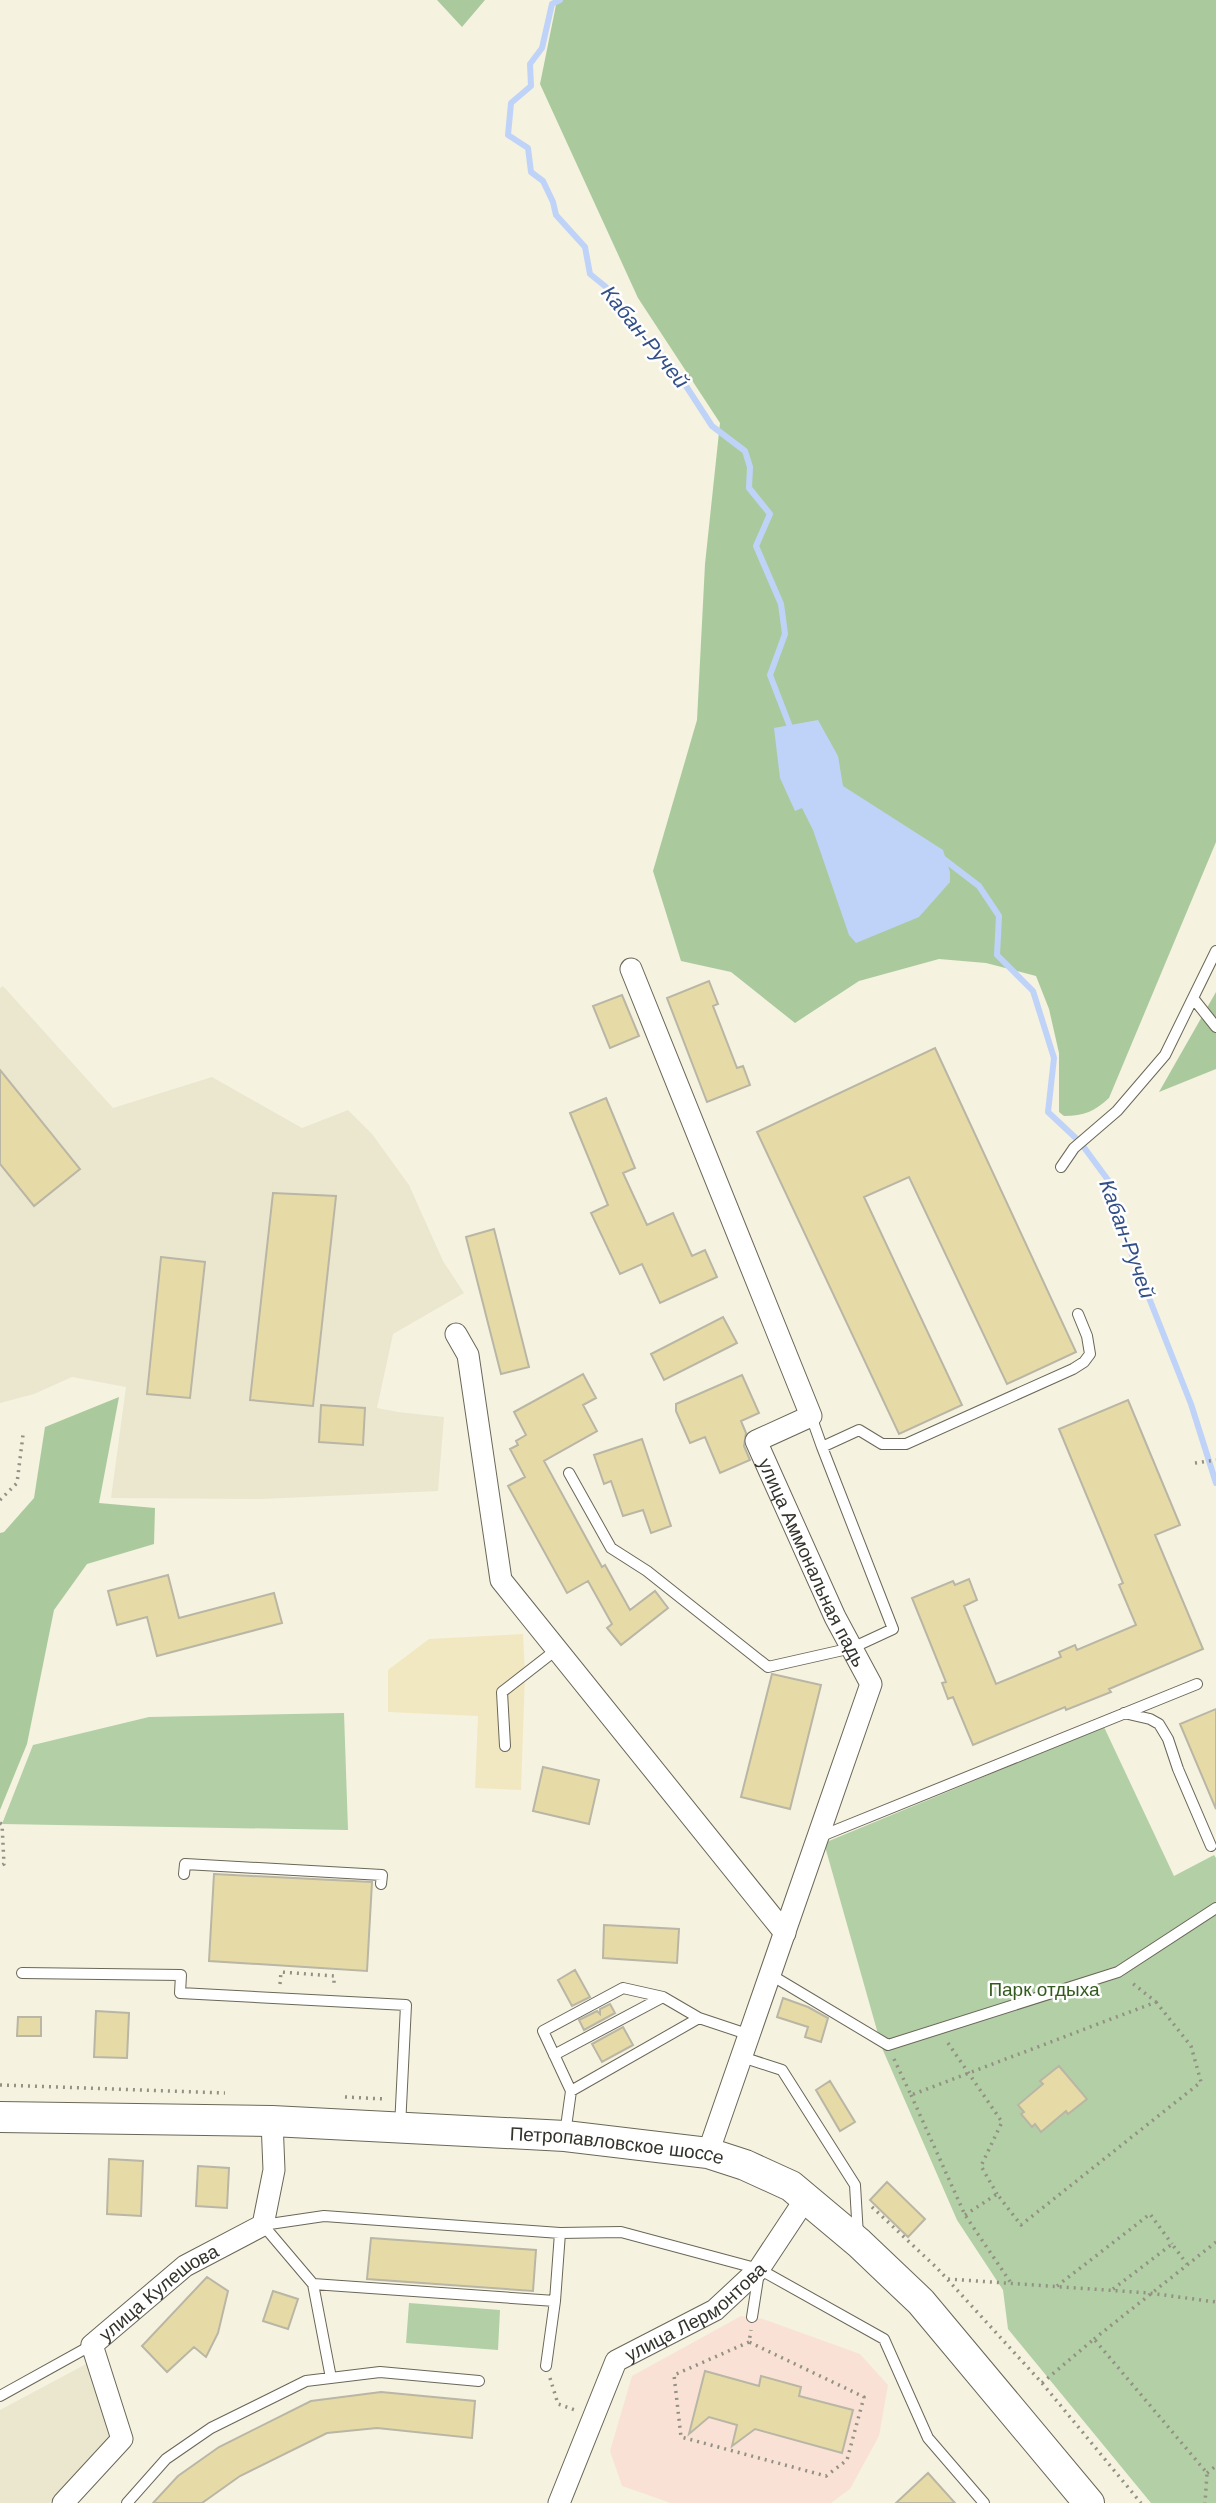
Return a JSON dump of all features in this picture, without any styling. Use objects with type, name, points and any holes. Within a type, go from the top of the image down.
[{"type":"main road","name":"Петропавловское шоссе","points":[[0,2117],[272,2121],[565,2136],[708,2154],[745,2165],[791,2186],[859,2243],[921,2302],[1089,2503]]},
{"type":"street","points":[[631,969],[811,1416]]},
{"type":"street","points":[[456,1334],[468,1355],[502,1580],[785,1933]]},
{"type":"street","name":"улица Аммональная падь","points":[[708,2154],[872,1684],[835,1618],[756,1441],[811,1416]]},
{"type":"street","points":[[263,2225],[274,2169],[272,2121]]},
{"type":"street","name":"улица Лермонтова","points":[[559,2503],[616,2361],[715,2310],[760,2269],[806,2199]]},
{"type":"street","name":"улица Кулешова","points":[[63,2503],[122,2439],[92,2345],[185,2266],[263,2225]]},
{"type":"lane","points":[[1061,1167],[1074,1148],[1117,1111],[1165,1055],[1216,951]]},
{"type":"lane","points":[[1193,998],[1216,1027]]},
{"type":"lane","points":[[822,1447],[859,1430],[882,1444],[906,1444],[1073,1369],[1090,1354],[1087,1336],[1078,1314]]},
{"type":"lane","points":[[569,1473],[611,1548],[647,1571],[768,1667],[852,1648],[893,1629],[811,1416]]},
{"type":"lane","points":[[505,1746],[502,1692],[556,1650]]},
{"type":"lane","points":[[819,1837],[1196,1684]]},
{"type":"lane","points":[[1124,1713],[1150,1718],[1159,1724],[1168,1739],[1211,1846]]},
{"type":"lane","points":[[184,1874],[185,1864],[382,1875],[381,1884]]},
{"type":"lane","points":[[771,1975],[888,2045],[1118,1972],[1216,1908]]},
{"type":"lane","points":[[22,1973],[181,1975],[180,1993],[406,2005],[400,2127]]},
{"type":"lane","points":[[565,2136],[571,2091],[543,2031],[624,1988],[663,1997],[699,2018],[750,2035]]},
{"type":"lane","points":[[554,2055],[663,1997]]},
{"type":"lane","points":[[571,2091],[699,2018]]},
{"type":"lane","points":[[742,2057],[782,2070],[855,2185],[859,2243]]},
{"type":"lane","points":[[263,2225],[324,2216],[560,2233],[621,2232],[760,2269],[884,2339],[928,2438],[984,2503]]},
{"type":"lane","points":[[263,2225],[313,2284],[331,2378]]},
{"type":"lane","points":[[546,2366],[555,2301],[560,2233]]},
{"type":"lane","points":[[752,2317],[760,2269]]},
{"type":"lane","points":[[313,2284],[555,2301]]},
{"type":"lane","points":[[0,2396],[92,2345]]},
{"type":"lane","points":[[127,2503],[166,2459],[211,2428],[306,2381],[380,2372],[479,2381]]},
{"type":"path","points":[[0,1500],[17,1483],[23,1435]]},
{"type":"path","points":[[1195,1463],[1216,1460]]},
{"type":"path","points":[[0,1823],[4,1864],[0,1866]]},
{"type":"path","points":[[279,1999],[281,1972],[334,1976]]},
{"type":"path","points":[[939,2029],[1002,2122],[981,2166],[997,2194],[1021,2225],[1201,2082],[1191,2046],[1156,2002],[1118,1972]]},
{"type":"path","points":[[911,2095],[1156,2002]]},
{"type":"path","points":[[888,2045],[965,2215],[1011,2283]]},
{"type":"path","points":[[0,2085],[234,2093]]},
{"type":"path","points":[[344,2097],[385,2099]]},
{"type":"path","points":[[965,2215],[997,2194]]},
{"type":"path","points":[[855,2195],[867,2202],[946,2279],[1042,2383],[1141,2503]]},
{"type":"path","points":[[1057,2286],[1150,2214],[1187,2264]]},
{"type":"path","points":[[1042,2383],[1149,2293],[1216,2242]]},
{"type":"path","points":[[1112,2291],[1172,2244]]},
{"type":"path","points":[[946,2279],[1149,2293],[1216,2302]]},
{"type":"path","points":[[749,2342],[752,2317]]},
{"type":"path","points":[[1094,2339],[1207,2473],[1205,2503]]},
{"type":"path","points":[[749,2342],[864,2397],[848,2460],[826,2476],[681,2437],[674,2375],[749,2342]]},
{"type":"path","points":[[546,2366],[558,2404],[593,2418]]},
{"type":"path","points":[[1207,2473],[1216,2466]]},
{"type":"shaded area","points":[[3,986],[113,1108],[212,1077],[302,1128],[348,1110],[372,1134],[409,1185],[443,1261],[464,1293],[393,1334],[377,1408],[444,1417],[438,1491],[262,1499],[111,1498],[126,1387],[72,1377],[34,1394],[0,1403],[0,988]]},
{"type":"shaded area","points":[[741,2316],[763,2319],[860,2354],[888,2385],[879,2436],[850,2489],[831,2503],[671,2503],[622,2486],[610,2451],[632,2376]]},
{"type":"shaded area","points":[[88,2363],[112,2436],[49,2503],[0,2503],[0,2410]]},
{"type":"green space","points":[[437,0],[485,0],[462,27]]},
{"type":"green space","points":[[557,0],[1216,0],[1216,842],[1109,1098],[1094,1109],[1071,1116],[1064,1116],[1059,1112],[1059,1053],[1049,1009],[1036,976],[986,963],[939,959],[859,981],[795,1023],[731,972],[681,961],[653,871],[697,720],[705,564],[720,423],[638,298],[540,84]]},
{"type":"green space","points":[[1216,992],[1216,1069],[1159,1092]]},
{"type":"green space","points":[[119,1397],[99,1503],[155,1508],[154,1544],[87,1564],[54,1610],[27,1744],[0,1810],[0,1533],[4,1532],[34,1498],[45,1427]]},
{"type":"green space","points":[[344,1713],[348,1830],[2,1824],[33,1745],[149,1717]]},
{"type":"green space","name":"Парк отдыха","points":[[1104,1727],[1174,1876],[1214,1855],[1216,1858],[1216,2503],[1151,2503],[1008,2329],[1003,2290],[957,2220],[882,2048],[824,1843]]},
{"type":"green space","points":[[409,2303],[500,2310],[498,2350],[406,2343]]},
{"type":"sand","points":[[523,1634],[525,1674],[521,1790],[475,1788],[478,1716],[388,1712],[388,1670],[429,1639]]},
{"type":"water","points":[[818,720],[838,756],[843,786],[943,850],[950,872],[950,882],[919,917],[856,943],[849,935],[813,830],[802,808],[795,811],[780,778],[774,728]]},
{"type":"building","points":[[709,981],[718,1004],[713,1006],[737,1068],[743,1066],[750,1085],[707,1102],[667,998]]},
{"type":"building","points":[[622,995],[639,1036],[610,1048],[593,1006]]},
{"type":"building","points":[[935,1048],[1076,1352],[1007,1384],[909,1177],[864,1197],[962,1405],[899,1434],[757,1132]]},
{"type":"building","points":[[0,1070],[80,1169],[34,1206],[0,1164]]},
{"type":"building","points":[[606,1098],[635,1168],[623,1173],[647,1225],[673,1213],[692,1256],[705,1250],[717,1277],[660,1303],[642,1264],[620,1274],[591,1213],[608,1205],[570,1113]]},
{"type":"building","points":[[273,1193],[336,1196],[313,1406],[250,1400]]},
{"type":"building","points":[[494,1229],[529,1367],[501,1374],[466,1237]]},
{"type":"building","points":[[161,1257],[205,1262],[190,1398],[147,1394]]},
{"type":"building","points":[[723,1317],[737,1343],[664,1380],[651,1354]]},
{"type":"building","points":[[583,1374],[596,1398],[583,1405],[597,1431],[544,1461],[602,1567],[605,1565],[630,1610],[655,1591],[668,1608],[621,1645],[607,1628],[612,1624],[588,1581],[567,1593],[508,1486],[525,1477],[510,1449],[518,1445],[516,1441],[526,1435],[514,1412]]},
{"type":"building","points":[[742,1375],[759,1413],[741,1421],[746,1433],[744,1446],[750,1460],[720,1473],[705,1437],[690,1443],[676,1411],[676,1404]]},
{"type":"building","points":[[1128,1400],[1180,1525],[1155,1535],[1203,1649],[1109,1689],[1111,1692],[1066,1710],[1065,1707],[973,1745],[953,1697],[948,1699],[942,1683],[946,1682],[912,1598],[953,1581],[955,1585],[969,1579],[977,1600],[964,1606],[996,1684],[1061,1657],[1059,1652],[1075,1645],[1077,1650],[1136,1625],[1119,1585],[1123,1583],[1059,1429]]},
{"type":"building","points":[[321,1405],[365,1408],[363,1445],[319,1442]]},
{"type":"building","points":[[642,1439],[671,1526],[651,1533],[643,1510],[623,1516],[611,1481],[604,1484],[594,1455]]},
{"type":"building","points":[[168,1575],[179,1618],[274,1593],[282,1623],[157,1656],[147,1617],[117,1625],[108,1591]]},
{"type":"building","points":[[772,1674],[821,1685],[790,1809],[741,1797]]},
{"type":"building","points":[[1216,1709],[1216,1809],[1180,1724]]},
{"type":"building","points":[[543,1767],[599,1780],[589,1824],[533,1811]]},
{"type":"building","points":[[214,1874],[372,1882],[367,1971],[209,1961]]},
{"type":"building","points":[[604,1925],[679,1929],[677,1963],[603,1958]]},
{"type":"building","points":[[575,1970],[590,1997],[572,2006],[558,1980]]},
{"type":"building","points":[[783,1998],[828,2018],[821,2042],[805,2037],[808,2027],[777,2017]]},
{"type":"building","points":[[610,2004],[615,2013],[584,2030],[579,2020],[597,2011],[600,2014],[600,2009]]},
{"type":"building","points":[[96,2011],[129,2013],[127,2058],[94,2057]]},
{"type":"building","points":[[18,2017],[41,2017],[41,2036],[17,2036]]},
{"type":"building","points":[[623,2027],[633,2045],[602,2062],[592,2044]]},
{"type":"building","points":[[1059,2066],[1087,2099],[1068,2114],[1066,2111],[1041,2132],[1035,2124],[1032,2127],[1021,2114],[1024,2112],[1018,2105],[1043,2084],[1040,2081]]},
{"type":"building","points":[[830,2081],[855,2122],[840,2131],[816,2090]]},
{"type":"building","points":[[109,2159],[143,2161],[141,2216],[107,2214]]},
{"type":"building","points":[[198,2166],[229,2168],[227,2208],[196,2206]]},
{"type":"building","points":[[887,2182],[925,2219],[908,2237],[870,2200]]},
{"type":"building","points":[[371,2238],[536,2250],[533,2291],[367,2279]]},
{"type":"building","points":[[207,2277],[228,2291],[218,2333],[206,2357],[194,2347],[167,2372],[142,2346]]},
{"type":"building","points":[[273,2291],[298,2299],[288,2329],[263,2321]]},
{"type":"building","points":[[705,2371],[759,2386],[761,2376],[801,2387],[799,2396],[853,2410],[842,2453],[755,2429],[732,2446],[737,2425],[709,2417],[689,2434]]},
{"type":"building","points":[[381,2392],[475,2401],[472,2438],[377,2428],[327,2433],[240,2476],[202,2503],[153,2503],[178,2476],[219,2447],[311,2401]]},
{"type":"building","points":[[928,2473],[955,2503],[896,2503]]},
{"type":"waterway","name":"Кабан-Ручей","points":[[560,0],[552,4],[542,48],[530,64],[531,86],[511,103],[508,135],[528,148],[531,172],[543,181],[556,215],[585,247],[590,274],[606,287],[616,309],[675,369],[712,426],[745,451],[750,467],[749,488],[770,514],[756,546],[781,604],[785,634],[770,675],[792,732]]},
{"type":"waterway","name":"Кабан-Ручей","points":[[941,857],[979,886],[999,916],[997,955],[1033,991],[1054,1058],[1048,1112],[1080,1142],[1108,1180],[1119,1222],[1191,1404],[1216,1483]]}]
